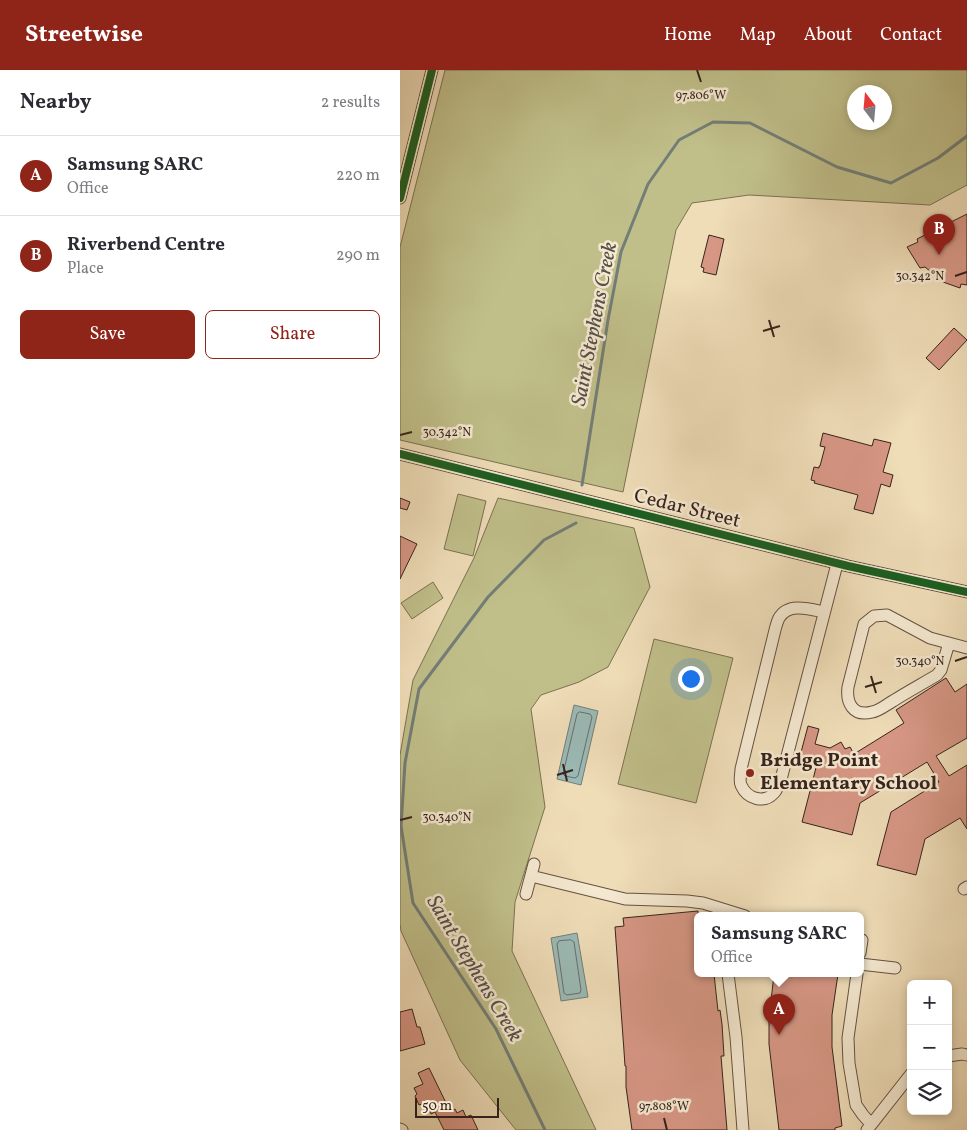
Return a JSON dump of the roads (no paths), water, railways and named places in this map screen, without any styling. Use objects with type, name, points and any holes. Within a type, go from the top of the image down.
[{"type":"street","points":[[400,198],[432,70]]},
{"type":"street","name":"Cedar Street","points":[[400,454],[837,564],[967,592]]},
{"type":"street","points":[[824,612],[800,608],[787,610],[780,617],[775,630],[741,769],[740,784],[747,794],[755,799],[766,799],[775,792],[780,783],[837,564]]},
{"type":"street","points":[[949,643],[942,670],[937,675],[872,713],[853,709],[847,694],[848,687],[864,624],[874,616],[887,615],[930,638],[949,643],[967,648]]},
{"type":"street","points":[[526,894],[534,864]]},
{"type":"street","points":[[530,876],[625,899],[703,903],[723,912]]},
{"type":"street","points":[[864,964],[895,968]]},
{"type":"street","points":[[728,977],[736,1037],[743,1130]]},
{"type":"street","points":[[857,977],[848,1038],[849,1062],[856,1105],[869,1127],[907,1079]]},
{"type":"street","points":[[952,1055],[967,1055]]},
{"type":"water","points":[[574,705],[598,711],[581,785],[557,779]]},
{"type":"water","points":[[577,933],[588,997],[561,1001],[551,938]]},
{"type":"waterway","name":"Saint Stephens Creek","points":[[582,485],[608,320],[621,252],[648,184],[679,140],[713,122],[750,123],[837,167],[891,183],[938,158],[967,136]]},
{"type":"waterway","name":"Saint Stephens Creek","points":[[545,1130],[496,1029],[413,903],[401,826],[405,763],[419,689],[488,597],[544,540],[576,523]]},
{"type":"place","name":"Riverbend Centre","points":[[939,255]]},
{"type":"place","name":"Bridge Point Elementary School","points":[[750,773]]},
{"type":"place","name":"Samsung SARC","points":[[779,1035]]}]
